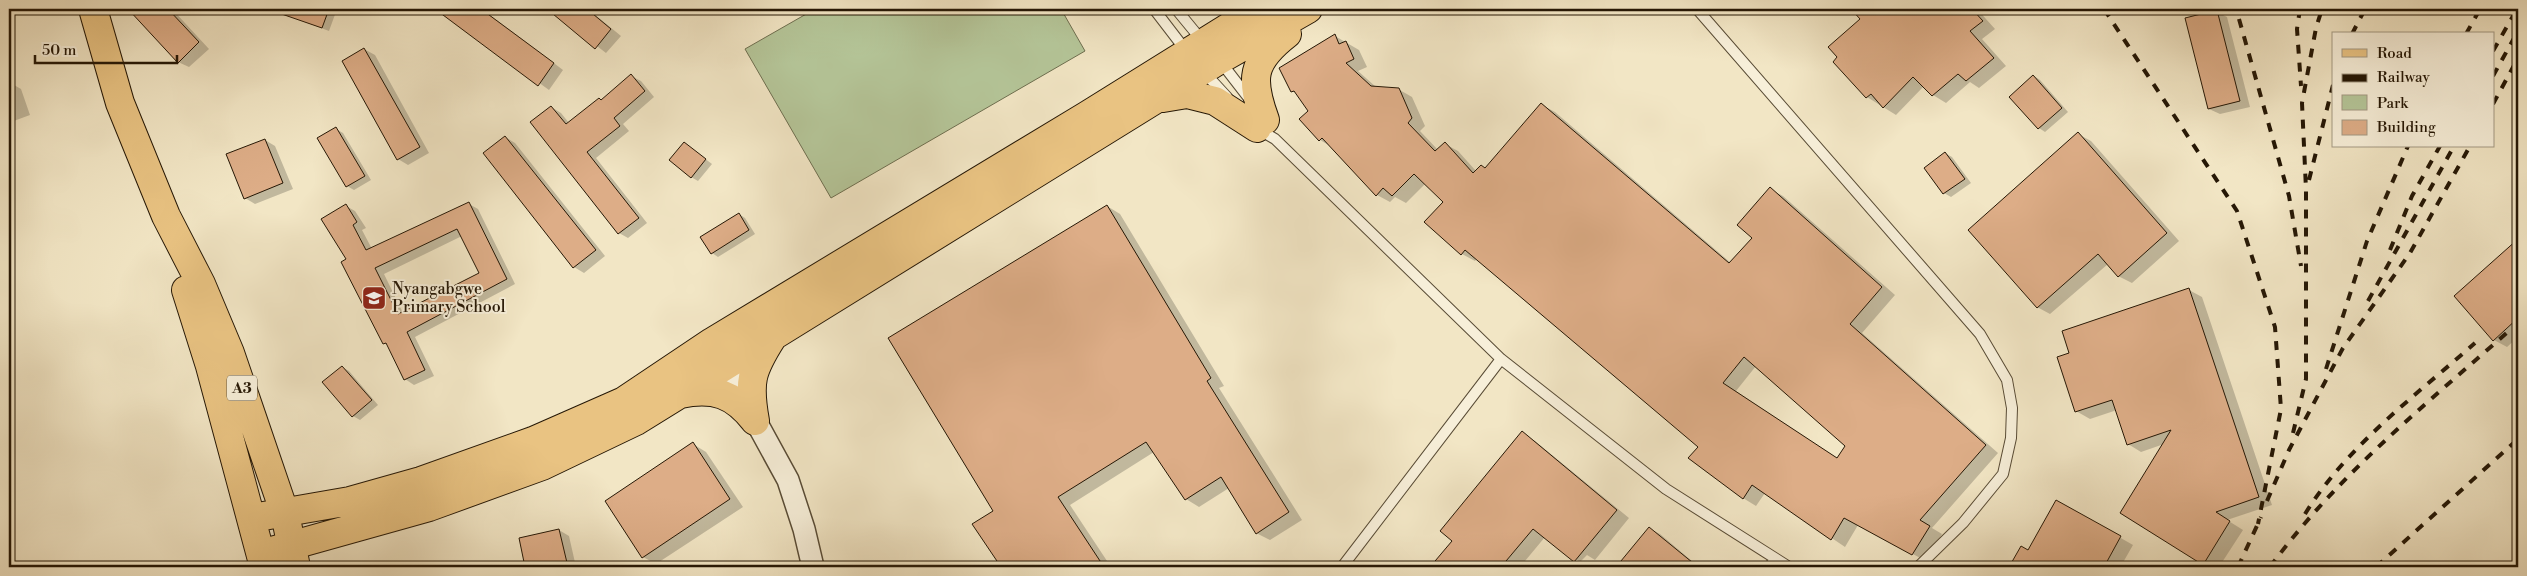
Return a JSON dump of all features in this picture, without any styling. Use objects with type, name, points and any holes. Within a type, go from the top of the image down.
[{"type":"main road","name":"A3","points":[[93,9],[120,103],[166,216],[201,284],[230,353],[285,514],[294,557]]},
{"type":"main road","points":[[262,560],[294,557],[542,466],[636,421],[679,394],[719,354],[773,337],[1160,98],[1200,58],[1258,9]]},
{"type":"main road","points":[[252,518],[285,514],[350,501],[421,481],[533,441],[624,401],[719,354],[1200,58],[1309,9]]},
{"type":"main road","points":[[1266,129],[1255,86],[1260,60],[1271,46],[1298,24],[1309,9]]},
{"type":"main road","points":[[1160,98],[1187,94],[1215,101],[1266,129]]},
{"type":"main road","name":"A3","points":[[166,216],[252,518],[262,560]]},
{"type":"main road","points":[[755,421],[752,401],[754,369],[773,337]]},
{"type":"main road","points":[[679,394],[704,390],[719,393],[743,405],[755,421]]},
{"type":"street","points":[[719,354],[788,480],[804,529],[813,567]]},
{"type":"lane","points":[[1154,9],[1266,129],[1501,359],[1666,488],[1772,564],[1789,567]]},
{"type":"lane","points":[[1176,9],[1200,58],[1266,129]]},
{"type":"lane","points":[[1697,9],[1980,334],[2007,380],[2012,408],[2011,438],[2003,474],[1963,523],[1918,567]]},
{"type":"lane","points":[[1342,567],[1501,359]]},
{"type":"lane","points":[[496,567],[506,567]]},
{"type":"green space","points":[[815,9],[1061,9],[1085,51],[831,198],[745,49]]},
{"type":"building","points":[[128,9],[168,9],[199,42],[178,63]]},
{"type":"building","points":[[273,9],[329,9],[322,28],[273,11]]},
{"type":"building","points":[[435,9],[481,9],[554,63],[538,86]]},
{"type":"building","points":[[547,9],[587,9],[611,29],[595,49]]},
{"type":"building","points":[[1851,9],[1972,9],[1983,21],[1970,31],[1994,58],[1966,81],[1958,74],[1932,96],[1913,77],[1883,108],[1871,94],[1866,98],[1833,62],[1837,57],[1828,47],[1860,19]]},
{"type":"building","points":[[2217,10],[2240,101],[2208,109],[2185,18]]},
{"type":"building","points":[[1335,34],[1339,44],[1346,41],[1354,59],[1346,63],[1371,86],[1399,88],[1412,118],[1408,123],[1435,151],[1445,142],[1473,173],[1481,165],[1485,168],[1541,103],[1729,263],[1752,238],[1737,225],[1770,187],[1882,287],[1850,324],[1986,445],[1920,520],[1930,526],[1912,555],[1844,518],[1831,540],[1752,485],[1743,499],[1688,458],[1698,447],[1465,250],[1461,255],[1424,222],[1443,202],[1414,174],[1392,196],[1383,188],[1376,196],[1322,138],[1319,141],[1299,119],[1308,111],[1294,91],[1291,92],[1279,68]],"holes":[[[1744,357],[1845,446],[1837,458],[1723,383]]]},
{"type":"building","points":[[364,48],[420,147],[397,160],[342,61]]},
{"type":"building","points":[[631,74],[645,91],[614,118],[620,126],[587,152],[639,218],[618,234],[530,122],[551,106],[566,124],[599,98],[601,100]]},
{"type":"building","points":[[2033,75],[2062,108],[2038,129],[2009,97]]},
{"type":"building","points":[[336,127],[365,176],[346,187],[317,138]]},
{"type":"building","points":[[2078,132],[2167,233],[2118,277],[2098,254],[2037,308],[1968,230]]},
{"type":"building","points":[[505,136],[596,250],[573,268],[483,153]]},
{"type":"building","points":[[265,139],[283,183],[244,199],[226,154]]},
{"type":"building","points":[[684,142],[706,159],[691,178],[669,160]]},
{"type":"building","points":[[1945,152],[1965,179],[1943,194],[1924,168]]},
{"type":"building","points":[[469,202],[507,279],[407,332],[425,370],[404,380],[386,343],[383,344],[341,262],[346,259],[321,219],[346,204],[357,222],[353,225],[366,250]],"holes":[[[457,229],[479,273],[398,314],[375,268]]]},
{"type":"building","points":[[1107,205],[1211,378],[1207,381],[1289,512],[1256,534],[1221,477],[1185,500],[1146,442],[1058,497],[1104,567],[1001,567],[972,524],[993,511],[888,338]]},
{"type":"building","points":[[739,213],[749,230],[711,254],[700,237]]},
{"type":"building","points":[[2518,239],[2518,318],[2493,341],[2454,296]]},
{"type":"building","points":[[2189,288],[2259,497],[2216,512],[2230,521],[2203,565],[2120,513],[2171,430],[2127,445],[2112,400],[2075,412],[2057,357],[2069,353],[2062,331]]},
{"type":"building","points":[[342,366],[372,400],[352,417],[322,382]]},
{"type":"building","points":[[1522,431],[1617,510],[1574,562],[1533,529],[1501,567],[1430,567],[1452,541],[1440,531]]},
{"type":"building","points":[[693,442],[730,499],[642,558],[605,501]]},
{"type":"building","points":[[2056,500],[2121,536],[2104,567],[2009,567],[2021,546],[2028,550]]},
{"type":"building","points":[[1649,527],[1698,567],[1616,567]]},
{"type":"building","points":[[559,529],[568,567],[525,567],[519,538]]},
{"type":"railway","points":[[2104,9],[2237,211],[2275,327],[2281,409],[2258,524]]},
{"type":"railway","points":[[2300,9],[2297,29],[2301,86]]},
{"type":"railway","points":[[2293,433],[2306,379],[2306,189],[2302,103],[2316,28],[2322,9]]},
{"type":"railway","points":[[2353,32],[2365,9]]},
{"type":"railway","points":[[2467,32],[2480,9]]},
{"type":"railway","points":[[2494,49],[2517,9]]},
{"type":"railway","points":[[2239,19],[2289,196],[2301,266]]},
{"type":"railway","points":[[2494,74],[2518,31]]},
{"type":"railway","points":[[2494,102],[2518,58]]},
{"type":"railway","points":[[2309,180],[2332,89]]},
{"type":"railway","points":[[2326,369],[2367,241],[2407,148]]},
{"type":"railway","points":[[2390,250],[2412,196],[2439,148]]},
{"type":"railway","points":[[2368,301],[2453,148]]},
{"type":"railway","points":[[2267,501],[2289,450],[2343,348],[2410,253],[2469,148]]},
{"type":"railway","points":[[2270,567],[2297,533],[2356,469],[2419,409],[2518,323]]},
{"type":"railway","points":[[2305,514],[2322,489],[2361,444],[2406,402],[2475,343]]},
{"type":"railway","points":[[2376,567],[2518,439]]},
{"type":"railway","points":[[2238,567],[2261,517]]},
{"type":"place","name":"Nyangabgwe Primary School","points":[[374,298]]}]
